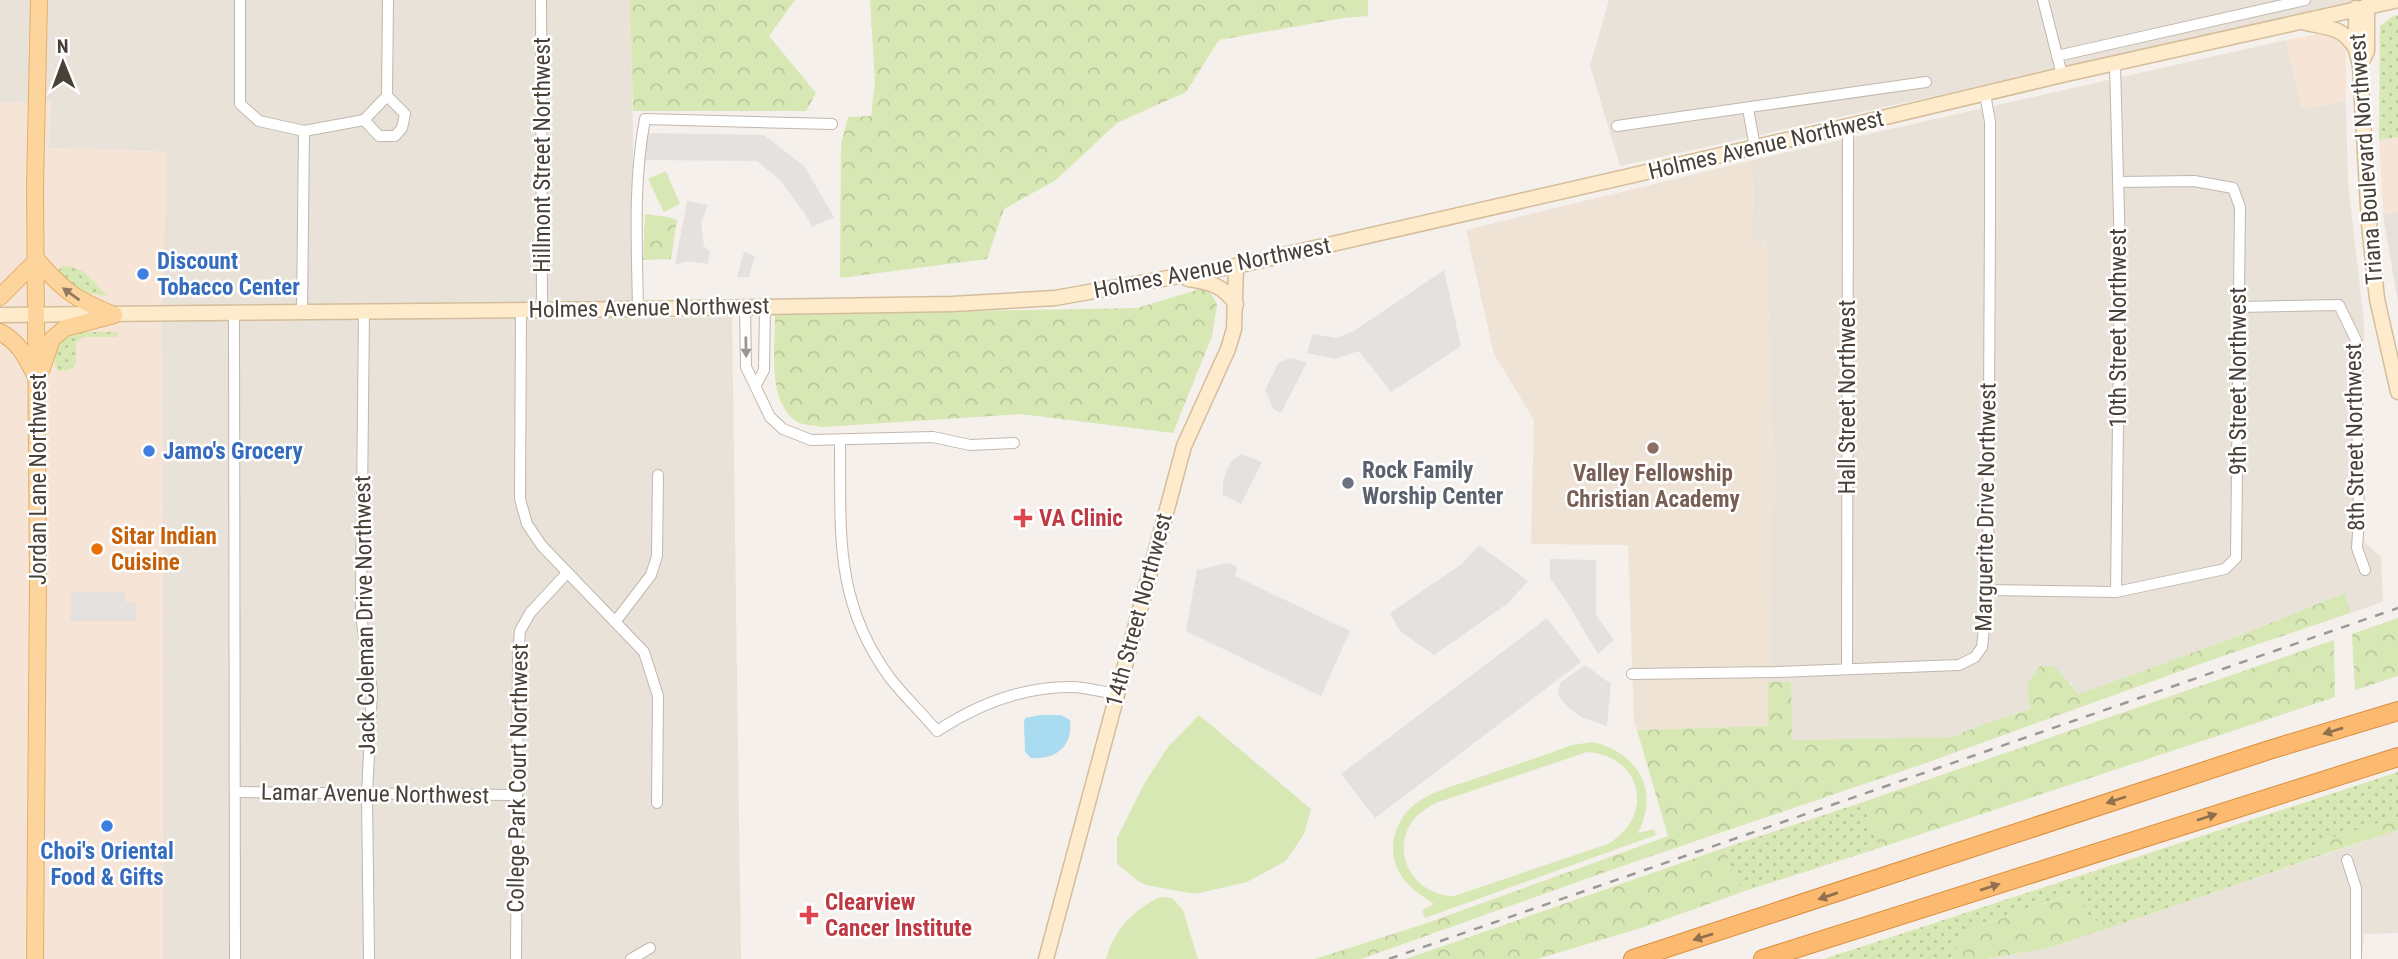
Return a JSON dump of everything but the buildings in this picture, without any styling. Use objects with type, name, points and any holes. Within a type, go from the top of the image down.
[{"type":"highway","points":[[1633,959],[2269,750],[2398,711]]},
{"type":"highway","points":[[1763,959],[2398,757]]},
{"type":"main road","name":"Jordan Lane Northwest","points":[[36,959],[38,379],[35,187],[39,0]]},
{"type":"main road","name":"Holmes Avenue Northwest","points":[[0,315],[952,304],[1055,298],[1237,266],[2361,6],[2398,0]]},
{"type":"main road","points":[[2360,65],[2367,51],[2361,6]]},
{"type":"main road","name":"Triana Boulevard Northwest","points":[[2361,6],[2356,50],[2360,65],[2369,224],[2377,299],[2398,392]]},
{"type":"main road","points":[[2301,22],[2341,31],[2350,38],[2356,50]]},
{"type":"main road","points":[[1180,277],[1217,285],[1236,299],[1243,279],[1270,258]]},
{"type":"main road","points":[[0,297],[37,260],[60,286],[79,300],[114,315]]},
{"type":"main road","name":"14th Street Northwest","points":[[1046,959],[1184,446],[1228,349],[1234,329],[1237,266]]},
{"type":"main road","points":[[38,379],[52,339],[65,328],[114,315]]},
{"type":"main road","points":[[0,332],[12,338],[22,349],[38,379]]},
{"type":"street","points":[[240,0],[240,104],[259,121],[304,131],[363,120],[387,96],[388,0]]},
{"type":"street","name":"Hillmont Street Northwest","points":[[541,0],[541,310]]},
{"type":"street","points":[[2043,0],[2062,75]]},
{"type":"street","points":[[2057,56],[2305,0]]},
{"type":"street","name":"10th Street Northwest","points":[[2115,64],[2120,253],[2116,592]]},
{"type":"street","points":[[1617,127],[1926,82]]},
{"type":"street","name":"Marguerite Drive Northwest","points":[[1632,674],[1959,665],[1975,657],[1982,647],[1988,590],[1990,122],[1985,94]]},
{"type":"street","points":[[363,120],[379,136],[396,136],[402,128],[405,114],[387,96]]},
{"type":"street","points":[[1748,109],[1755,147]]},
{"type":"street","points":[[638,309],[639,146],[645,119],[832,124]]},
{"type":"street","name":"Hall Street Northwest","points":[[1847,668],[1848,126]]},
{"type":"street","points":[[302,313],[304,131]]},
{"type":"street","name":"9th Street Northwest","points":[[2116,592],[2224,569],[2236,558],[2240,207],[2234,188],[2194,181],[2118,181]]},
{"type":"street","name":"8th Street Northwest","points":[[2239,307],[2339,304],[2356,340],[2357,548],[2365,570]]},
{"type":"street","points":[[745,307],[746,367],[769,417],[783,429],[811,440],[933,437],[970,445],[1014,443]]},
{"type":"street","points":[[756,385],[764,370],[765,307]]},
{"type":"street","points":[[521,310],[520,499],[527,524],[542,546],[645,652],[658,696],[657,803]]},
{"type":"street","name":"Jack Coleman Drive Northwest","points":[[364,312],[361,615],[372,691],[367,795],[369,959]]},
{"type":"street","points":[[234,313],[235,959]]},
{"type":"street","points":[[840,440],[841,550],[848,593],[865,636],[891,678],[937,731],[966,713],[1015,694],[1038,689],[1075,687],[1117,694]]},
{"type":"street","points":[[615,622],[646,584],[657,556],[657,475]]},
{"type":"street","name":"College Park Court Northwest","points":[[516,959],[520,631],[530,613],[567,573]]},
{"type":"street","points":[[1988,590],[2116,592]]},
{"type":"street","name":"Lamar Avenue Northwest","points":[[235,792],[516,795]]},
{"type":"street","points":[[2347,860],[2356,888],[2356,959]]},
{"type":"street","points":[[631,959],[650,948]]},
{"type":"shaded area","points":[[0,0],[630,0],[633,127],[632,319],[732,317],[741,959],[163,959],[162,327],[166,152],[48,148],[51,102],[0,103]]},
{"type":"shaded area","points":[[1609,0],[2366,0],[1620,166],[1590,66]]},
{"type":"shaded area","points":[[2328,32],[2341,38],[2346,48],[2346,101],[2302,109],[2286,40]]},
{"type":"shaded area","points":[[2286,40],[2302,109],[2346,101],[2348,183],[2364,322],[2364,542],[2381,557],[2383,602],[2350,613],[2345,593],[2228,640],[2079,694],[2070,682],[2031,709],[1952,737],[1791,740],[1791,682],[1768,682],[1774,475],[1766,241],[1752,239],[1753,160]]},
{"type":"shaded area","points":[[51,101],[48,148],[167,152],[162,327],[163,959],[0,959],[0,103]]},
{"type":"shaded area","points":[[646,133],[764,135],[804,166],[834,217],[812,227],[781,181],[757,161],[645,160]]},
{"type":"shaded area","points":[[2398,137],[2398,212],[2383,215],[2379,140]]},
{"type":"shaded area","name":"Valley Fellowship Christian Academy","points":[[1753,160],[1752,238],[1766,242],[1774,475],[1769,726],[1637,730],[1634,721],[1628,545],[1531,544],[1534,420],[1494,354],[1466,230]]},
{"type":"shaded area","points":[[687,201],[708,205],[701,222],[704,246],[710,252],[708,264],[687,261],[675,265]]},
{"type":"shaded area","points":[[2398,212],[2398,302],[2383,215]]},
{"type":"shaded area","points":[[744,252],[755,256],[749,277],[737,277]]},
{"type":"shaded area","points":[[1444,270],[1461,346],[1391,392],[1359,351],[1335,359],[1307,353],[1313,334],[1337,338],[1354,331]]},
{"type":"shaded area","points":[[1290,358],[1307,362],[1281,413],[1274,410],[1265,390],[1279,362]]},
{"type":"shaded area","points":[[1241,454],[1262,462],[1241,504],[1223,495],[1223,484],[1231,462]]},
{"type":"shaded area","points":[[1479,545],[1528,581],[1507,604],[1434,655],[1400,631],[1390,613],[1462,564]]},
{"type":"shaded area","points":[[1550,559],[1596,560],[1596,615],[1614,640],[1598,654],[1550,578]]},
{"type":"shaded area","points":[[1228,563],[1237,566],[1235,576],[1350,631],[1321,696],[1186,631],[1197,570]]},
{"type":"shaded area","points":[[70,592],[125,592],[125,602],[136,602],[136,621],[70,621]]},
{"type":"shaded area","points":[[1547,618],[1581,662],[1375,818],[1341,774]]},
{"type":"shaded area","points":[[1585,665],[1611,684],[1607,726],[1583,718],[1558,695],[1560,683]]},
{"type":"shaded area","points":[[2398,830],[2398,933],[2364,934],[2362,959],[1988,959],[2052,947]]},
{"type":"green space","points":[[630,0],[795,0],[769,36],[816,93],[806,111],[633,111]]},
{"type":"green space","points":[[870,0],[1368,0],[1368,16],[1219,40],[1186,92],[1117,123],[1056,180],[1004,209],[987,259],[840,278],[841,145],[848,117],[871,116],[875,82]]},
{"type":"green space","points":[[2398,15],[2398,137],[2379,140],[2380,26]]},
{"type":"green space","points":[[666,171],[680,204],[664,212],[648,179]]},
{"type":"green space","points":[[645,214],[677,220],[671,259],[643,260]]},
{"type":"green space","points":[[62,266],[82,271],[107,296],[81,292],[56,273]]},
{"type":"green space","points":[[1207,287],[1217,304],[1212,336],[1173,433],[1021,414],[823,427],[796,421],[780,400],[774,357],[775,315],[1137,308]]},
{"type":"green space","points":[[76,332],[118,332],[117,337],[83,337],[76,343],[76,365],[59,371],[55,367],[55,346],[61,335]]},
{"type":"green space","points":[[2345,593],[2350,613],[1361,959],[1315,959],[1427,923],[1668,836],[1637,730],[1768,726],[1768,682],[1791,682],[1792,740],[1952,737],[2031,709],[2028,687],[2040,666],[2054,666],[2079,694],[2228,640]]},
{"type":"green space","points":[[2398,618],[2398,676],[2355,690],[2352,634]]},
{"type":"green space","points":[[2334,640],[2335,697],[1879,848],[1863,802]]},
{"type":"green space","points":[[1199,715],[1311,809],[1304,834],[1286,861],[1247,882],[1195,894],[1146,885],[1138,881],[1117,864],[1117,838],[1144,784],[1168,747]]},
{"type":"green space","points":[[1593,742],[1609,747],[1633,764],[1641,776],[1647,802],[1638,833],[1654,829],[1656,835],[1425,918],[1422,910],[1434,904],[1405,881],[1394,856],[1395,834],[1406,813],[1422,799],[1436,792],[1572,745]],"holes":[[[1587,752],[1606,756],[1621,764],[1631,775],[1637,804],[1623,832],[1608,844],[1454,896],[1428,889],[1417,881],[1410,870],[1405,858],[1407,832],[1414,819],[1430,806]]]},
{"type":"green space","points":[[2398,772],[2398,817],[2325,840],[2316,857],[2124,923],[2088,920],[2077,892],[1965,931],[1951,959],[1824,959]]},
{"type":"green space","points":[[1863,802],[1879,848],[1745,891],[1729,873],[1727,847]]},
{"type":"green space","points":[[2398,817],[2398,830],[2316,857],[2325,840]]},
{"type":"green space","points":[[1727,847],[1729,873],[1745,891],[1641,928],[1537,959],[1406,959]]},
{"type":"green space","points":[[2078,892],[2088,920],[2124,923],[2052,947],[1988,959],[1951,959],[1965,931]]},
{"type":"green space","points":[[1160,897],[1172,898],[1183,910],[1198,959],[1106,959],[1119,930],[1141,908]]},
{"type":"water","points":[[1061,715],[1070,720],[1069,737],[1066,744],[1055,754],[1031,758],[1025,752],[1024,722],[1025,718]]},
{"type":"railway","points":[[1389,959],[2398,608]]},
{"type":"place","name":"Discount Tobacco Center","points":[[143,274]]},
{"type":"place","name":"Valley Fellowship Christian Academy","points":[[1653,448]]},
{"type":"place","name":"Jamo's Grocery","points":[[149,451]]},
{"type":"place","name":"Rock Family Worship Center","points":[[1348,483]]},
{"type":"place","name":"VA Clinic","points":[[1023,518]]},
{"type":"place","name":"Sitar Indian Cuisine","points":[[97,549]]},
{"type":"place","name":"Choi's Oriental Food & Gifts","points":[[107,826]]},
{"type":"place","name":"Clearview Cancer Institute","points":[[809,915]]}]
